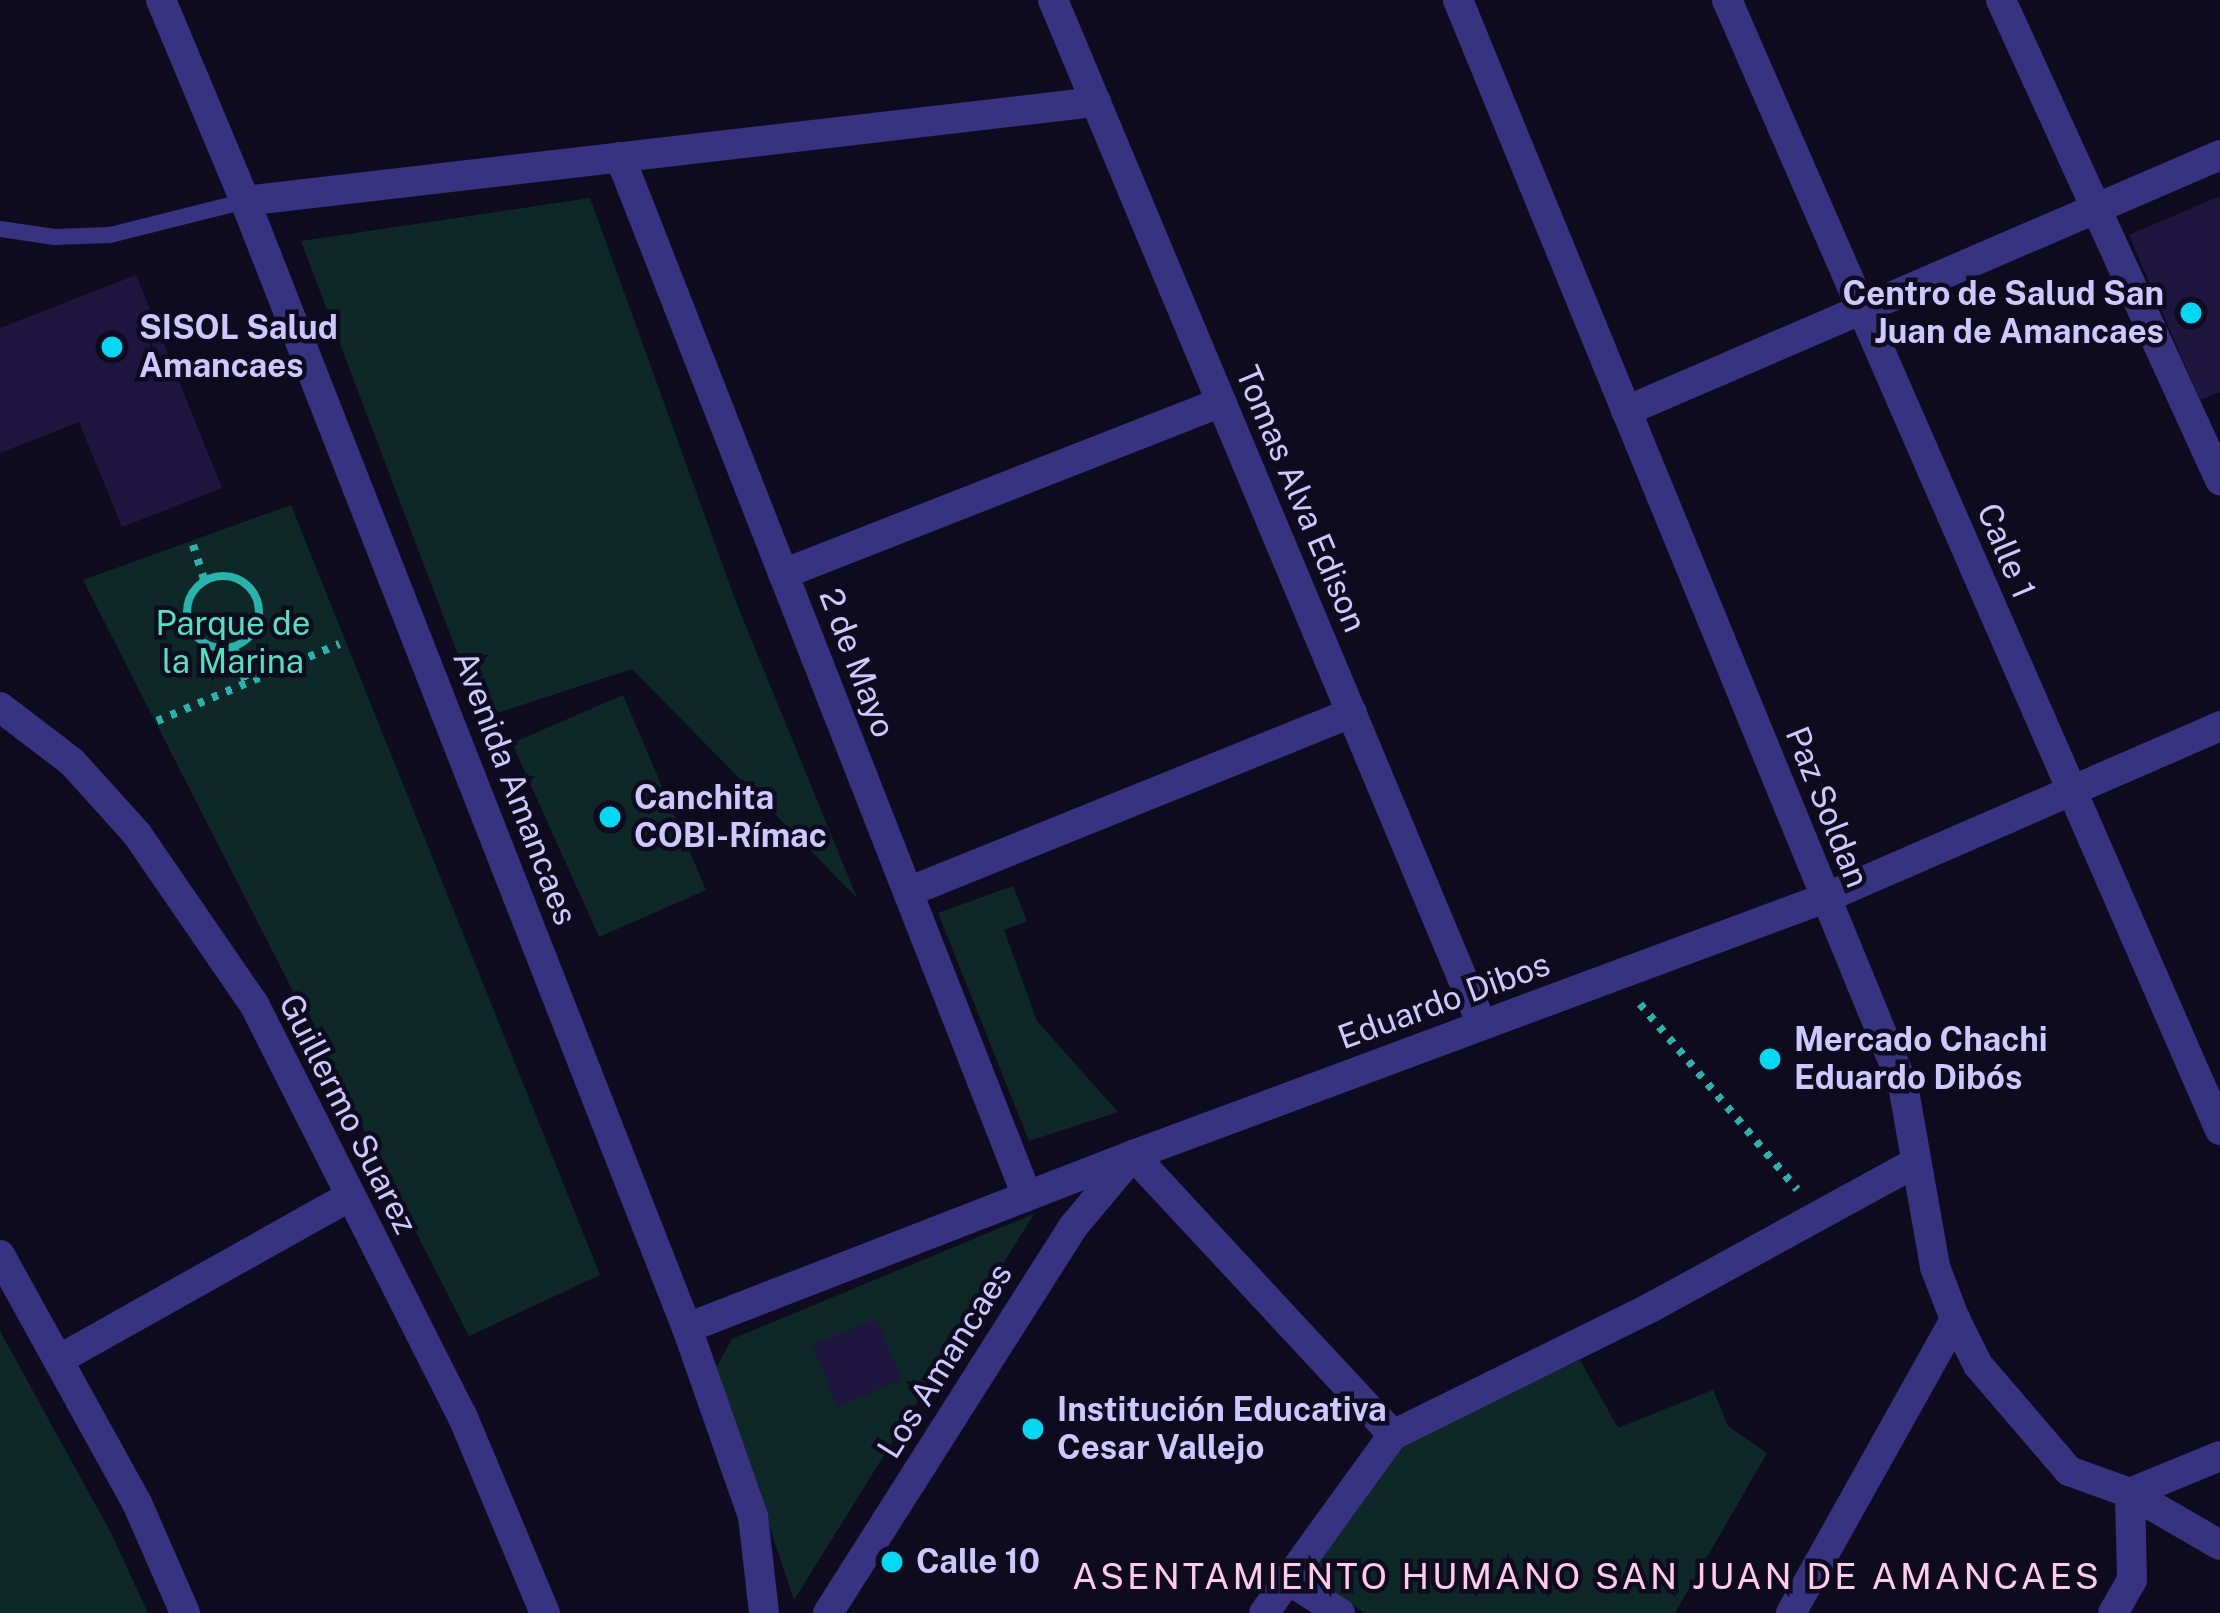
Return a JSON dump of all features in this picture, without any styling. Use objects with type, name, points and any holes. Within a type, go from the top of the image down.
[{"type":"street","name":"Avenida Amancaes","points":[[161,0],[245,201],[687,1328],[753,1516],[764,1613]]},
{"type":"street","name":"Tomas Alva Edison","points":[[1053,0],[1482,1025]]},
{"type":"street","name":"Paz Soldan","points":[[1458,0],[1903,1085],[1936,1267],[1955,1319],[1978,1365],[2068,1471],[2130,1493],[2220,1545]]},
{"type":"street","name":"Calle 1","points":[[1727,0],[2220,1130]]},
{"type":"street","points":[[2000,0],[2100,210],[2207,412],[2220,480]]},
{"type":"street","points":[[245,201],[1096,102]]},
{"type":"street","points":[[1626,411],[2100,210],[2220,154]]},
{"type":"street","name":"2 de Mayo","points":[[620,157],[1027,1196]]},
{"type":"street","points":[[783,574],[1222,402]]},
{"type":"street","name":"Guillermo Suarez","points":[[0,706],[72,763],[137,834],[254,1004],[462,1415],[545,1613]]},
{"type":"street","points":[[908,892],[1352,713]]},
{"type":"street","name":"Eduardo Dibos","points":[[687,1328],[1133,1155],[1825,898],[2220,726]]},
{"type":"street","points":[[1133,1155],[1393,1435]]},
{"type":"street","name":"Los Amancaes","points":[[828,1613],[1072,1228],[1133,1155]]},
{"type":"street","points":[[1264,1613],[1393,1435],[1650,1308],[1917,1162]]},
{"type":"street","points":[[58,1360],[349,1196]]},
{"type":"street","points":[[0,1255],[148,1523],[185,1613]]},
{"type":"street","points":[[1791,1613],[1955,1319]]},
{"type":"street","points":[[2113,1613],[2132,1580],[2130,1493],[2220,1456]]},
{"type":"street","points":[[1287,1580],[1340,1613]]},
{"type":"lane","points":[[0,229],[54,237],[110,235],[245,201]]},
{"type":"path","points":[[193,545],[205,581]]},
{"type":"path","points":[[227,576],[254,593],[259,619],[245,640],[234,646],[208,645],[190,628],[188,599],[205,581],[227,576]]},
{"type":"path","points":[[158,721],[339,644]]},
{"type":"path","points":[[234,646],[246,684]]},
{"type":"path","points":[[1616,975],[1819,1215]]},
{"type":"green space","points":[[590,198],[736,602],[857,898],[632,669],[482,718],[301,241]]},
{"type":"green space","name":"Parque de la Marina","points":[[291,505],[600,1275],[469,1336],[83,580]]},
{"type":"green space","name":"Canchita COBI-Rímac","points":[[623,695],[706,890],[599,937],[512,743]]},
{"type":"green space","points":[[1013,886],[1027,921],[1004,930],[1037,1021],[1118,1112],[1029,1141],[938,913]]},
{"type":"green space","points":[[1034,1214],[794,1600],[716,1368],[732,1339]]},
{"type":"green space","points":[[0,1331],[111,1533],[148,1613],[0,1613]]},
{"type":"green space","points":[[1580,1360],[1618,1428],[1713,1390],[1728,1426],[1767,1453],[1675,1613],[1365,1613],[1305,1574],[1398,1443]]},
{"type":"building","name":"Centro de Salud San Juan de Amancaes","points":[[2220,196],[2220,392],[2200,400],[2129,235]]},
{"type":"building","points":[[136,275],[222,488],[122,527],[79,422],[0,453],[0,328]]},
{"type":"building","points":[[876,1319],[901,1379],[838,1407],[812,1345]]},
{"type":"place","name":"Centro de Salud San Juan de Amancaes","points":[[2191,313]]},
{"type":"place","name":"SISOL Salud Amancaes","points":[[112,347]]},
{"type":"place","name":"Canchita COBI-Rímac","points":[[610,817]]},
{"type":"place","name":"Mercado Chachi Eduardo Dibós","points":[[1770,1059]]},
{"type":"place","name":"Institución Educativa Cesar Vallejo","points":[[1033,1429]]},
{"type":"place","name":"Calle 10","points":[[892,1562]]},
{"type":"district","name":"ASENTAMIENTO HUMANO SAN JUAN DE AMANCAES","points":[[1587,1577]]}]
